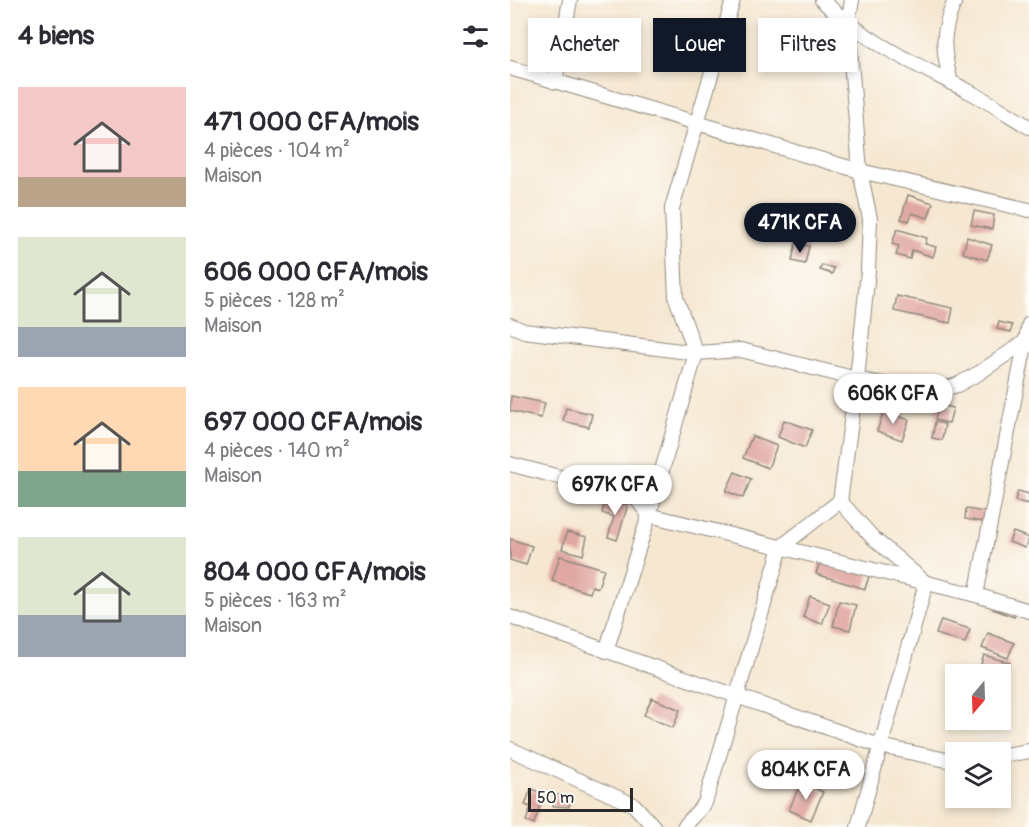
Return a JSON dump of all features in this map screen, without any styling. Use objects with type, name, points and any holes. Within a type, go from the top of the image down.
[{"type":"street","points":[[555,82],[570,0]]},
{"type":"street","points":[[606,651],[650,515],[696,354],[676,298],[672,208],[733,0]]},
{"type":"street","points":[[822,0],[842,18]]},
{"type":"street","points":[[849,18],[852,0]]},
{"type":"street","points":[[951,83],[944,55],[946,22],[955,0]]},
{"type":"street","points":[[857,30],[901,57],[972,93],[1029,127]]},
{"type":"street","points":[[510,68],[860,171],[1029,210]]},
{"type":"street","points":[[684,827],[705,803],[781,547],[840,501],[857,379],[868,271],[870,219],[860,171],[852,72]]},
{"type":"street","points":[[976,595],[1027,344],[1029,324]]},
{"type":"street","points":[[510,325],[524,331],[696,354],[741,350],[857,379],[928,393],[957,385],[1027,344]]},
{"type":"street","points":[[510,464],[635,498],[650,515],[976,595],[1029,611]]},
{"type":"street","points":[[840,501],[873,538],[926,583]]},
{"type":"street","points":[[858,827],[926,583]]},
{"type":"street","points":[[510,617],[880,746],[945,760]]},
{"type":"street","points":[[510,749],[634,805],[654,827]]},
{"type":"street","points":[[1011,754],[1029,751]]},
{"type":"building","points":[[908,195],[933,203],[928,218],[912,213],[909,221],[901,219]]},
{"type":"building","points":[[974,211],[994,215],[992,229],[971,225]]},
{"type":"building","points":[[897,229],[927,238],[925,244],[936,247],[933,257],[912,250],[910,259],[896,255],[899,246],[892,244]]},
{"type":"building","points":[[967,237],[992,245],[987,260],[963,253]]},
{"type":"building","points":[[796,243],[809,246],[805,264],[792,261]]},
{"type":"building","points":[[822,265],[834,268],[832,274],[820,270]]},
{"type":"building","points":[[897,296],[953,308],[950,323],[894,311]]},
{"type":"building","points":[[999,322],[1012,325],[1011,332],[997,329]]},
{"type":"building","points":[[511,396],[545,403],[541,418],[510,411]]},
{"type":"building","points":[[936,403],[953,408],[949,423],[935,420]]},
{"type":"building","points":[[566,408],[592,414],[589,427],[563,421]]},
{"type":"building","points":[[884,411],[909,420],[902,440],[877,431]]},
{"type":"building","points":[[784,420],[812,430],[805,448],[778,437]]},
{"type":"building","points":[[935,422],[945,424],[942,440],[932,438]]},
{"type":"building","points":[[752,436],[777,446],[768,468],[743,458]]},
{"type":"building","points":[[735,472],[751,479],[743,498],[726,491]]},
{"type":"building","points":[[1018,491],[1029,494],[1029,504],[1015,501]]},
{"type":"building","points":[[606,498],[628,505],[617,540],[608,537],[614,517],[602,513]]},
{"type":"building","points":[[966,509],[985,512],[983,522],[965,519]]},
{"type":"building","points":[[567,532],[587,537],[583,555],[562,549]]},
{"type":"building","points":[[1013,532],[1029,538],[1025,548],[1009,542]]},
{"type":"building","points":[[510,539],[532,546],[526,565],[510,560]]},
{"type":"building","points":[[560,556],[604,569],[598,588],[592,586],[590,593],[552,581]]},
{"type":"building","points":[[821,557],[870,573],[865,589],[816,574]]},
{"type":"building","points":[[810,596],[830,603],[822,624],[803,617]]},
{"type":"building","points":[[839,601],[856,605],[850,630],[833,626]]},
{"type":"building","points":[[996,602],[1017,610],[1014,617],[993,609]]},
{"type":"building","points":[[941,620],[970,629],[965,643],[936,634]]},
{"type":"building","points":[[988,633],[1014,643],[1008,658],[982,648]]},
{"type":"building","points":[[984,655],[1010,663],[1010,664],[981,664]]},
{"type":"building","points":[[652,698],[680,710],[673,728],[644,715]]},
{"type":"building","points":[[801,782],[823,792],[811,820],[789,810]]},
{"type":"building","points":[[531,789],[544,793],[534,824],[526,821],[531,807],[525,805]]},
{"type":"building","points":[[555,795],[570,796],[569,807],[553,806]]}]
